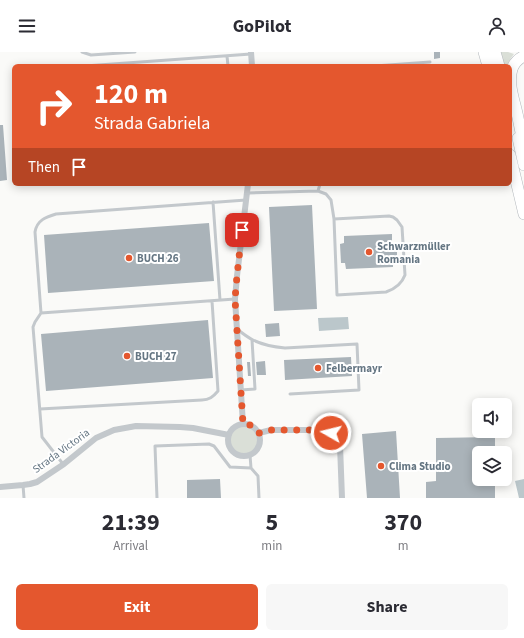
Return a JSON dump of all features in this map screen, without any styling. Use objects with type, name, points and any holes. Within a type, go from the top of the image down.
[{"type":"highway","points":[[484,52],[487,64]]},
{"type":"highway","points":[[495,52],[498,64]]},
{"type":"highway","points":[[512,70],[513,65],[524,56]]},
{"type":"highway","points":[[512,93],[524,146]]},
{"type":"highway","points":[[512,117],[524,165]]},
{"type":"highway","points":[[512,163],[524,214]]},
{"type":"street","points":[[251,53],[252,64]]},
{"type":"street","points":[[243,424],[235,299],[248,186]]},
{"type":"street","points":[[247,424],[254,427],[259,433],[259,446],[254,453],[250,455],[240,456],[232,450],[229,445],[228,440],[231,431],[234,427],[239,425],[247,424]]},
{"type":"street","name":"Strada Victoria","points":[[0,487],[37,482],[64,464],[96,438],[125,427],[141,426],[193,428],[229,435]]},
{"type":"street","points":[[259,433],[271,430],[324,430],[334,435],[340,445],[342,498]]},
{"type":"lane","points":[[82,52],[92,55],[135,52]]},
{"type":"lane","points":[[113,64],[251,53]]},
{"type":"lane","points":[[227,56],[228,64]]},
{"type":"lane","points":[[402,64],[430,62]]},
{"type":"lane","points":[[318,191],[319,186]]},
{"type":"lane","points":[[247,193],[318,191],[326,194],[331,200],[334,219],[337,295],[386,292],[398,286],[404,279],[405,275],[402,227],[397,220],[389,216],[334,219]]},
{"type":"lane","points":[[64,464],[42,437],[33,327],[41,312],[35,232],[39,221],[56,214],[246,200]]},
{"type":"lane","points":[[213,202],[220,300]]},
{"type":"lane","points":[[41,312],[235,299]]},
{"type":"lane","points":[[40,409],[208,400],[214,397],[218,391],[212,301]]},
{"type":"lane","points":[[237,329],[252,340],[284,348],[357,344],[359,390],[290,394]]},
{"type":"lane","points":[[241,390],[255,390],[252,340]]},
{"type":"lane","points":[[157,498],[155,446],[209,444],[214,446],[230,467],[251,468]]},
{"type":"lane","points":[[250,455],[251,468],[258,476],[259,498]]},
{"type":"lane","points":[[23,485],[24,498]]},
{"type":"shaded area","points":[[500,52],[514,54],[508,64],[503,64]]},
{"type":"shaded area","points":[[348,317],[349,329],[319,331],[318,318]]},
{"type":"shaded area","points":[[241,424],[247,424],[257,431],[260,440],[259,446],[253,453],[247,456],[241,456],[231,449],[228,443],[228,437],[235,427]]},
{"type":"shaded area","points":[[524,479],[524,498],[519,498],[515,481]]},
{"type":"building","points":[[434,52],[440,52],[440,58],[434,59]]},
{"type":"building","points":[[0,125],[3,125],[7,180],[0,181]]},
{"type":"building","points":[[312,205],[317,309],[274,311],[269,207]]},
{"type":"building","name":"BUCH 26","points":[[209,223],[214,281],[48,293],[44,235]]},
{"type":"building","name":"Schwarzmüller Romania","points":[[392,234],[392,244],[397,244],[397,260],[393,260],[393,267],[346,269],[345,263],[341,263],[340,244],[344,243],[344,236]]},
{"type":"building","name":"BUCH 27","points":[[208,320],[213,378],[46,391],[41,334]]},
{"type":"building","points":[[279,323],[280,336],[266,337],[265,324]]},
{"type":"building","name":"Felbermayr","points":[[351,357],[352,376],[285,380],[284,360]]},
{"type":"building","points":[[265,361],[266,375],[257,375],[256,362]]},
{"type":"building","points":[[247,362],[250,362],[251,376],[248,376]]},
{"type":"building","name":"Clima Studio","points":[[396,431],[400,498],[367,498],[362,434]]},
{"type":"building","points":[[436,438],[495,438],[495,446],[472,446],[472,486],[495,486],[495,498],[426,498],[426,482],[436,481]]},
{"type":"building","points":[[220,479],[221,498],[187,498],[187,480]]},
{"type":"place","name":"Schwarzmüller Romania","points":[[369,252]]},
{"type":"place","name":"BUCH 26","points":[[129,258]]},
{"type":"place","name":"BUCH 27","points":[[127,356]]},
{"type":"place","name":"Felbermayr","points":[[318,368]]},
{"type":"place","name":"Clima Studio","points":[[381,466]]},
{"type":"route","points":[[242,230],[235,299],[243,424],[251,425],[259,433],[271,430],[324,430],[331,433]]}]
